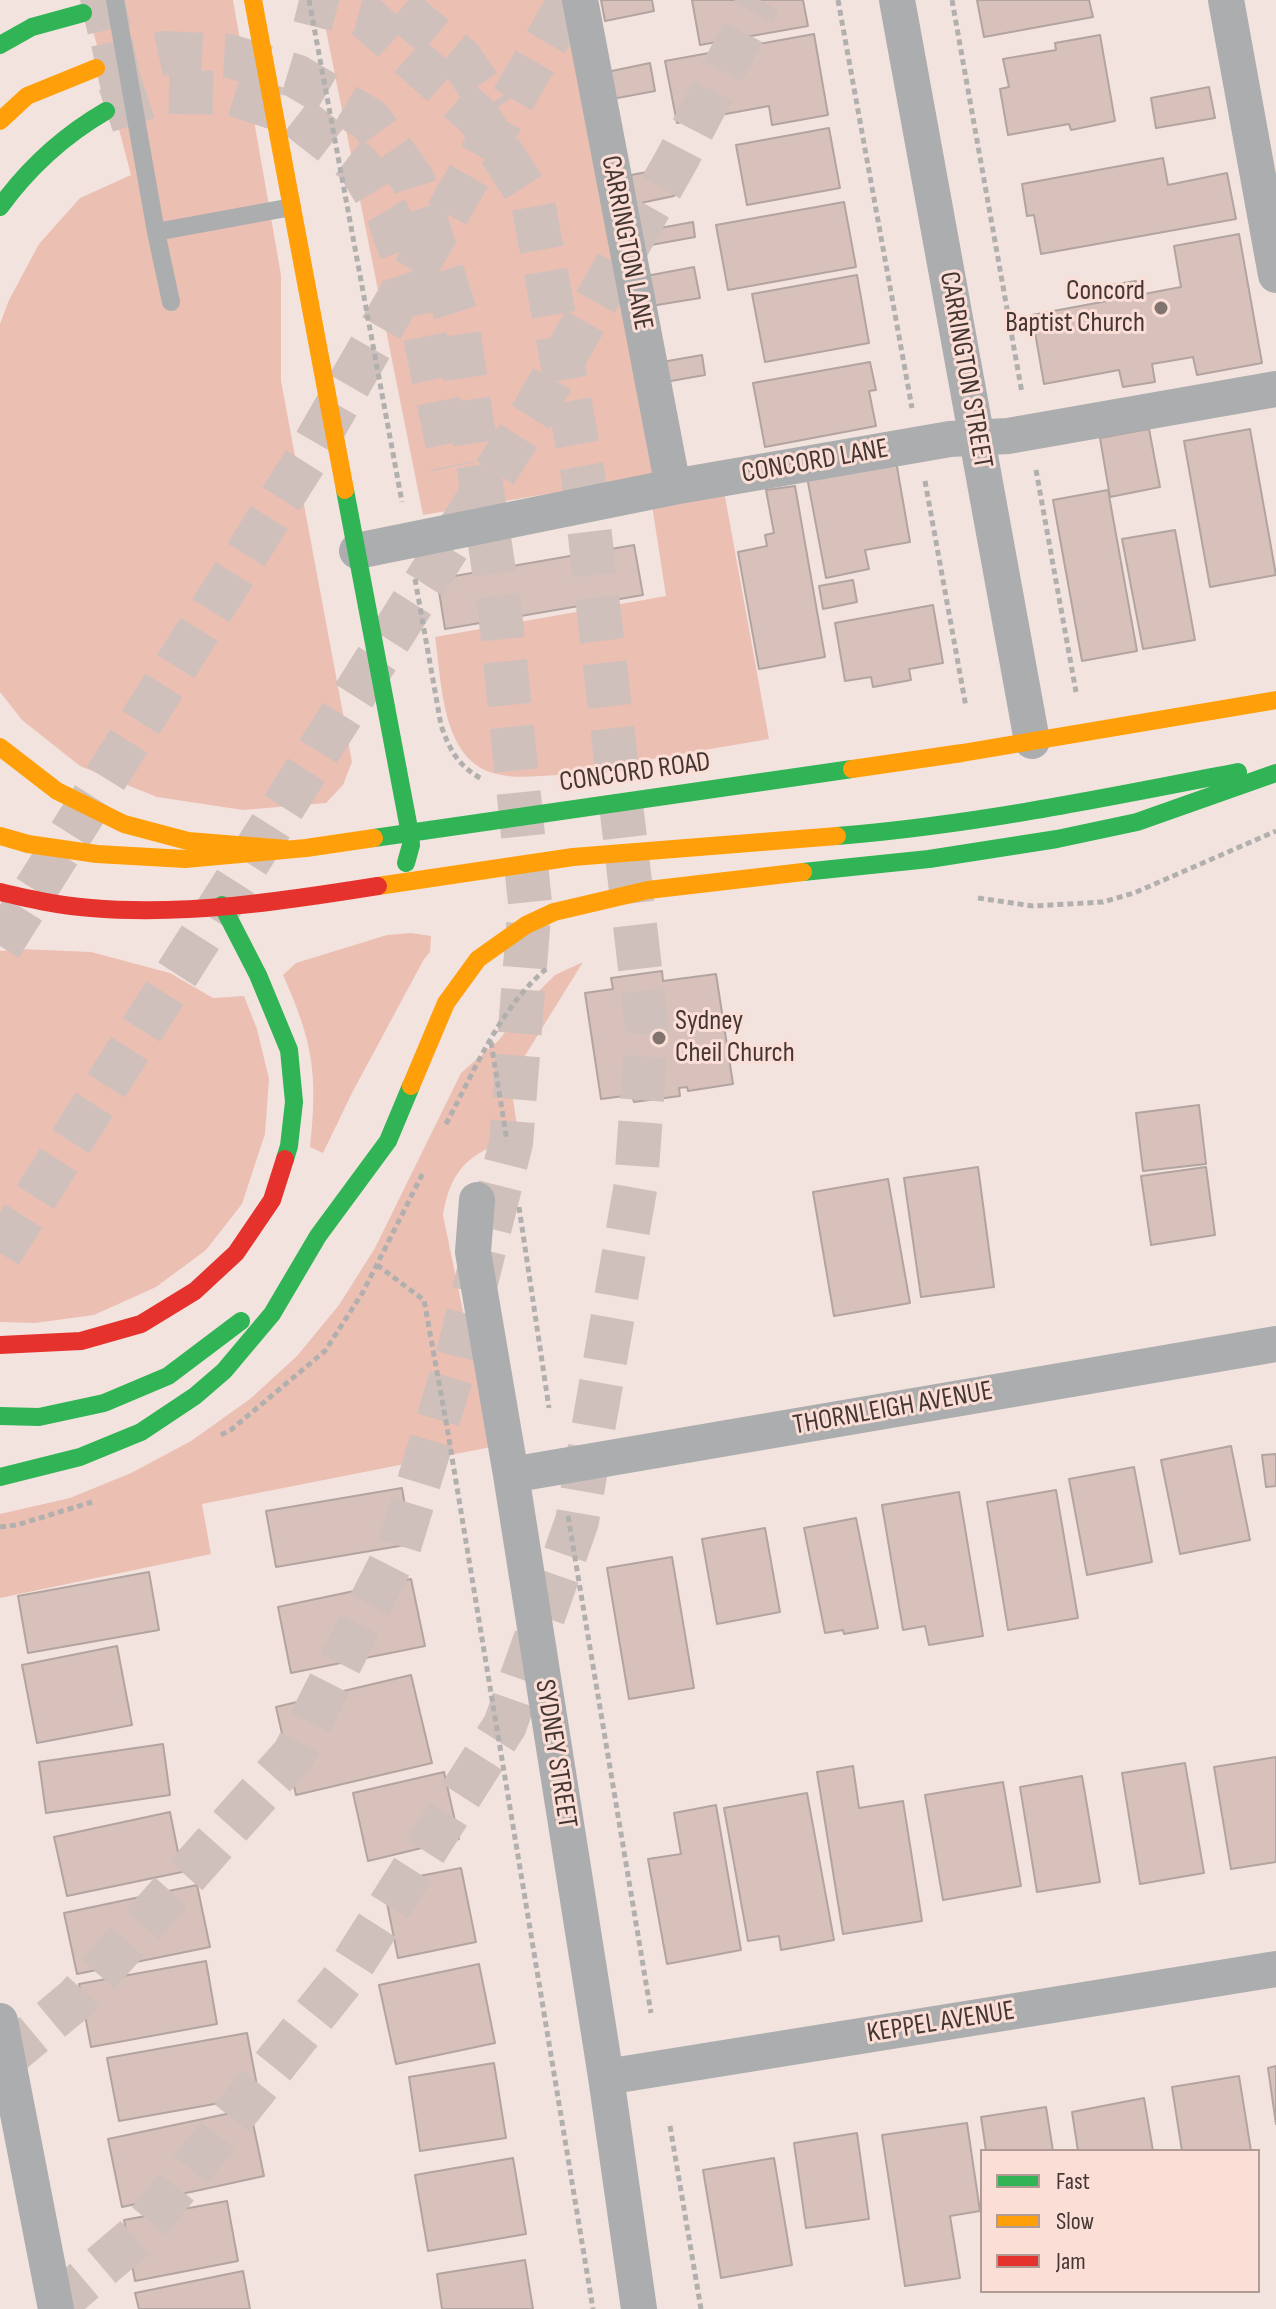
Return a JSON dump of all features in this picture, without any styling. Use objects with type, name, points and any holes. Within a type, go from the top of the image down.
[{"type":"main road","points":[[253,0],[410,834],[411,845],[402,870],[381,885]]},
{"type":"main road","points":[[0,45],[32,27],[83,13]]},
{"type":"main road","points":[[0,121],[27,96],[96,68]]},
{"type":"main road","points":[[0,207],[17,182],[57,143],[106,111]]},
{"type":"main road","name":"CONCORD ROAD","points":[[0,836],[28,844],[97,854],[185,859],[287,849],[410,834],[1032,741],[1276,700]]},
{"type":"main road","points":[[0,747],[57,791],[124,824],[188,841],[287,849]]},
{"type":"main road","points":[[0,892],[46,903],[103,909],[163,910],[222,905],[573,857],[930,827],[1081,803],[1276,765]]},
{"type":"main road","points":[[0,1477],[80,1457],[141,1432],[195,1396],[224,1371],[272,1314],[318,1236],[388,1141],[446,1003],[478,959],[526,925],[554,912],[648,890],[929,859],[1057,839],[1137,822],[1276,773]]},
{"type":"main road","points":[[398,775],[412,793],[444,819],[476,824]]},
{"type":"main road","points":[[0,1345],[81,1341],[141,1324],[195,1291],[226,1263],[272,1200],[289,1146],[294,1102],[289,1050],[258,975],[222,905]]},
{"type":"main road","points":[[0,1416],[39,1417],[104,1403],[168,1376],[239,1322],[318,1236]]},
{"type":"street","name":"CARRINGTON LANE","points":[[580,0],[673,487]]},
{"type":"street","name":"CARRINGTON STREET","points":[[897,0],[1032,741]]},
{"type":"street","points":[[1226,0],[1276,275]]},
{"type":"street","name":"CONCORD LANE","points":[[357,551],[673,487],[919,444],[978,436],[1008,436],[1276,389]]},
{"type":"street","name":"SYDNEY STREET","points":[[477,1200],[473,1252],[606,2077],[639,2309]]},
{"type":"street","name":"THORNLEIGH AVENUE","points":[[511,1475],[1276,1344]]},
{"type":"street","name":"KEPPEL AVENUE","points":[[606,2077],[1276,1969]]},
{"type":"street","points":[[0,2021],[56,2309]]},
{"type":"lane","points":[[115,0],[171,302]]},
{"type":"lane","points":[[156,232],[292,207]]},
{"type":"path","points":[[309,0],[441,725],[448,748],[458,761],[471,773],[491,783]]},
{"type":"path","points":[[838,0],[968,717]]},
{"type":"path","points":[[952,0],[1078,702]]},
{"type":"path","points":[[976,898],[1033,906],[1103,902],[1134,893],[1276,831]]},
{"type":"path","points":[[441,1134],[490,1041],[519,997],[544,970],[557,962]]},
{"type":"path","points":[[490,1041],[507,1141]]},
{"type":"path","points":[[218,1437],[232,1429],[325,1351],[363,1292],[428,1163]]},
{"type":"path","points":[[517,1199],[549,1408]]},
{"type":"path","points":[[377,1265],[424,1300],[593,2309]]},
{"type":"path","points":[[0,1527],[17,1525],[96,1501]]},
{"type":"path","points":[[568,1516],[651,2013]]},
{"type":"path","points":[[670,2126],[701,2309]]},
{"type":"shaded area","points":[[85,0],[233,0],[281,275],[281,381],[352,762],[343,785],[326,803],[243,810],[157,797],[80,766],[22,720],[0,692],[0,324],[9,300],[39,244],[80,198],[131,175]]},
{"type":"shaded area","points":[[320,0],[566,0],[653,476],[423,515]]},
{"type":"shaded area","points":[[724,491],[769,739],[559,775],[497,774],[479,767],[465,754],[448,718],[435,637],[666,596],[652,505]]},
{"type":"shaded area","points":[[411,933],[431,936],[430,952],[352,1093],[323,1153],[310,1147],[313,1099],[311,1059],[301,1020],[283,975],[296,963],[387,935]]},
{"type":"shaded area","points":[[0,951],[91,952],[170,973],[213,998],[244,996],[257,1029],[269,1079],[265,1134],[242,1204],[206,1250],[156,1287],[94,1315],[35,1323],[0,1322]]},
{"type":"shaded area","points":[[583,962],[510,1080],[519,1138],[489,1148],[458,1172],[443,1215],[491,1447],[202,1504],[211,1554],[0,1598],[0,1514],[70,1498],[131,1473],[191,1441],[250,1399],[297,1356],[339,1305],[375,1248],[461,1073],[499,1040],[529,1001],[555,975]]},
{"type":"building","points":[[601,0],[652,0],[654,11],[605,21]]},
{"type":"building","points":[[692,0],[803,0],[808,26],[700,45]]},
{"type":"building","points":[[977,0],[1089,0],[1093,17],[984,37]]},
{"type":"building","points":[[814,34],[828,115],[772,125],[769,106],[677,123],[665,61]]},
{"type":"building","points":[[1100,35],[1115,121],[1071,130],[1069,124],[1008,135],[1000,89],[1009,87],[1003,59],[1056,50],[1055,43]]},
{"type":"building","points":[[650,63],[655,91],[612,99],[607,72]]},
{"type":"building","points":[[1209,87],[1215,118],[1156,128],[1151,98]]},
{"type":"building","points":[[829,128],[840,188],[747,205],[736,145]]},
{"type":"building","points":[[1163,158],[1168,185],[1227,173],[1236,219],[1041,254],[1034,215],[1027,216],[1022,184]]},
{"type":"building","points":[[669,168],[674,196],[636,204],[631,175]]},
{"type":"building","points":[[844,202],[856,267],[728,290],[716,225]]},
{"type":"building","points":[[693,222],[695,237],[651,245],[649,230]]},
{"type":"building","name":"Concord Baptist Church","points":[[1239,234],[1262,363],[1197,375],[1193,357],[1152,364],[1155,382],[1123,387],[1119,370],[1044,384],[1032,315],[1107,301],[1105,286],[1136,281],[1139,295],[1181,287],[1174,246]]},
{"type":"building","points":[[694,267],[700,298],[651,306],[646,276]]},
{"type":"building","points":[[857,275],[869,343],[765,362],[752,294]]},
{"type":"building","points":[[702,355],[705,375],[665,382],[662,362]]},
{"type":"building","points":[[870,362],[876,390],[869,391],[876,426],[765,447],[753,383]]},
{"type":"building","points":[[1149,429],[1160,487],[1110,497],[1100,438]]},
{"type":"building","points":[[1250,429],[1276,575],[1210,587],[1184,441]]},
{"type":"building","points":[[896,461],[910,542],[865,550],[869,569],[826,578],[807,477]]},
{"type":"building","points":[[795,486],[825,657],[759,669],[738,552],[767,546],[765,535],[774,533],[766,490]]},
{"type":"building","points":[[1108,490],[1137,651],[1082,661],[1053,500]]},
{"type":"building","points":[[1175,530],[1195,640],[1143,649],[1122,539]]},
{"type":"building","points":[[634,545],[643,595],[445,629],[437,579]]},
{"type":"building","points":[[853,580],[857,602],[823,609],[819,586]]},
{"type":"building","points":[[933,605],[943,663],[909,669],[911,680],[873,687],[871,677],[845,681],[835,623]]},
{"type":"building","name":"Sydney Cheil Church","points":[[662,971],[663,981],[716,974],[733,1084],[688,1091],[687,1087],[679,1088],[680,1096],[634,1102],[632,1095],[601,1099],[585,993],[613,989],[611,978]]},
{"type":"building","points":[[1199,1105],[1206,1164],[1143,1171],[1136,1113]]},
{"type":"building","points":[[978,1167],[994,1287],[921,1297],[904,1178]]},
{"type":"building","points":[[1206,1167],[1215,1235],[1151,1245],[1141,1176]]},
{"type":"building","points":[[888,1179],[910,1303],[834,1316],[813,1192]]},
{"type":"building","points":[[1231,1446],[1250,1540],[1180,1554],[1161,1460]]},
{"type":"building","points":[[1276,1454],[1276,1486],[1266,1487],[1262,1455]]},
{"type":"building","points":[[1134,1467],[1152,1562],[1087,1575],[1069,1479]]},
{"type":"building","points":[[402,1488],[411,1544],[276,1567],[266,1511]]},
{"type":"building","points":[[1056,1490],[1078,1618],[1008,1630],[987,1502]]},
{"type":"building","points":[[959,1492],[983,1636],[929,1645],[925,1626],[903,1630],[882,1505]]},
{"type":"building","points":[[856,1518],[878,1628],[844,1634],[843,1630],[825,1633],[804,1528]]},
{"type":"building","points":[[765,1528],[780,1612],[717,1624],[702,1539]]},
{"type":"building","points":[[672,1557],[694,1688],[629,1699],[607,1568]]},
{"type":"building","points":[[149,1572],[159,1630],[28,1653],[18,1596]]},
{"type":"building","points":[[411,1579],[425,1646],[291,1673],[278,1607]]},
{"type":"building","points":[[117,1646],[132,1725],[37,1743],[22,1665]]},
{"type":"building","points":[[411,1675],[432,1763],[296,1795],[276,1707]]},
{"type":"building","points":[[163,1744],[170,1795],[46,1813],[39,1762]]},
{"type":"building","points":[[1276,1757],[1276,1862],[1231,1869],[1214,1767]]},
{"type":"building","points":[[1185,1763],[1204,1873],[1140,1884],[1122,1773]]},
{"type":"building","points":[[853,1766],[859,1808],[903,1801],[922,1921],[843,1934],[817,1772]]},
{"type":"building","points":[[444,1772],[459,1839],[368,1861],[353,1793]]},
{"type":"building","points":[[1082,1776],[1100,1882],[1037,1892],[1020,1787]]},
{"type":"building","points":[[1003,1782],[1021,1886],[943,1900],[925,1795]]},
{"type":"building","points":[[807,1793],[834,1940],[781,1950],[779,1936],[748,1941],[724,1808]]},
{"type":"building","points":[[716,1805],[741,1950],[667,1964],[648,1859],[681,1854],[674,1813]]},
{"type":"building","points":[[170,1812],[182,1872],[67,1896],[54,1837]]},
{"type":"building","points":[[461,1868],[476,1942],[398,1958],[383,1883]]},
{"type":"building","points":[[197,1885],[210,1947],[77,1974],[64,1913]]},
{"type":"building","points":[[206,1961],[217,2024],[91,2047],[79,1984]]},
{"type":"building","points":[[479,1964],[495,2043],[396,2064],[379,1985]]},
{"type":"building","points":[[247,2033],[259,2096],[119,2121],[107,2058]]},
{"type":"building","points":[[494,2063],[506,2138],[420,2151],[409,2077]]},
{"type":"building","points":[[1276,2066],[1276,2124],[1268,2068]]},
{"type":"building","points":[[1239,2076],[1251,2149],[1182,2149],[1172,2087]]},
{"type":"building","points":[[1144,2098],[1153,2149],[1078,2149],[1072,2112]]},
{"type":"building","points":[[1046,2107],[1053,2149],[986,2149],[981,2117]]},
{"type":"building","points":[[250,2109],[264,2176],[122,2207],[108,2139]]},
{"type":"building","points":[[967,2123],[980,2211],[950,2216],[960,2278],[905,2286],[882,2135]]},
{"type":"building","points":[[857,2133],[869,2219],[806,2228],[794,2143]]},
{"type":"building","points":[[513,2158],[526,2234],[428,2251],[415,2175]]},
{"type":"building","points":[[774,2158],[792,2265],[721,2278],[703,2170]]},
{"type":"building","points":[[227,2201],[238,2261],[135,2281],[124,2220]]},
{"type":"building","points":[[525,2260],[533,2309],[442,2309],[437,2274]]},
{"type":"building","points":[[243,2271],[250,2309],[139,2309],[135,2293]]},
{"type":"tunnel","points":[[83,13],[140,0]]},
{"type":"tunnel","points":[[51,2309],[138,2235],[344,1978],[505,1725],[577,1521],[636,1184],[647,1029],[583,475],[533,202],[478,117],[366,17],[299,0]]},
{"type":"tunnel","points":[[0,946],[305,461],[570,0]]},
{"type":"tunnel","points":[[0,1253],[531,416],[677,159],[760,0]]},
{"type":"tunnel","points":[[401,9],[461,59],[495,109]]},
{"type":"tunnel","points":[[0,2062],[76,1999],[294,1754],[399,1547],[457,1358],[511,1143],[530,903],[500,612],[456,315],[413,180],[370,120],[296,76],[229,56],[165,53],[96,68]]},
{"type":"tunnel","points":[[106,111],[163,92],[229,93],[294,114],[358,164],[388,214],[417,298],[452,467]]},
{"type":"traffic: fast","points":[[0,45],[32,27],[83,13]]},
{"type":"traffic: fast","points":[[0,207],[48,153],[106,111]]},
{"type":"traffic: fast","points":[[345,490],[410,834],[411,845],[406,863]]},
{"type":"traffic: fast","points":[[374,838],[852,769]]},
{"type":"traffic: fast","points":[[837,836],[989,818],[1238,772]]},
{"type":"traffic: fast","points":[[803,872],[929,859],[1057,839],[1137,822],[1276,773]]},
{"type":"traffic: fast","points":[[222,905],[258,975],[289,1050],[294,1102],[285,1159]]},
{"type":"traffic: fast","points":[[0,1477],[80,1457],[141,1432],[195,1396],[224,1371],[272,1314],[318,1236],[388,1141],[411,1086]]},
{"type":"traffic: fast","points":[[0,1416],[39,1417],[104,1403],[168,1376],[241,1321]]},
{"type":"traffic: slow","points":[[253,0],[345,490]]},
{"type":"traffic: slow","points":[[0,121],[27,96],[96,68]]},
{"type":"traffic: slow","points":[[852,769],[1276,700]]},
{"type":"traffic: slow","points":[[0,747],[57,791],[124,824],[188,841],[287,849]]},
{"type":"traffic: slow","points":[[0,836],[28,844],[97,854],[185,859],[306,848],[374,838]]},
{"type":"traffic: slow","points":[[378,886],[573,857],[837,836]]},
{"type":"traffic: slow","points":[[411,1086],[446,1003],[478,959],[526,925],[554,912],[648,890],[803,872]]},
{"type":"traffic: jam","points":[[0,892],[79,907],[163,910],[271,902],[378,886]]},
{"type":"traffic: jam","points":[[0,1345],[81,1341],[141,1324],[195,1291],[236,1253],[272,1200],[285,1159]]},
{"type":"place","name":"Concord Baptist Church","points":[[1161,308]]},
{"type":"place","name":"Sydney Cheil Church","points":[[659,1038]]}]
